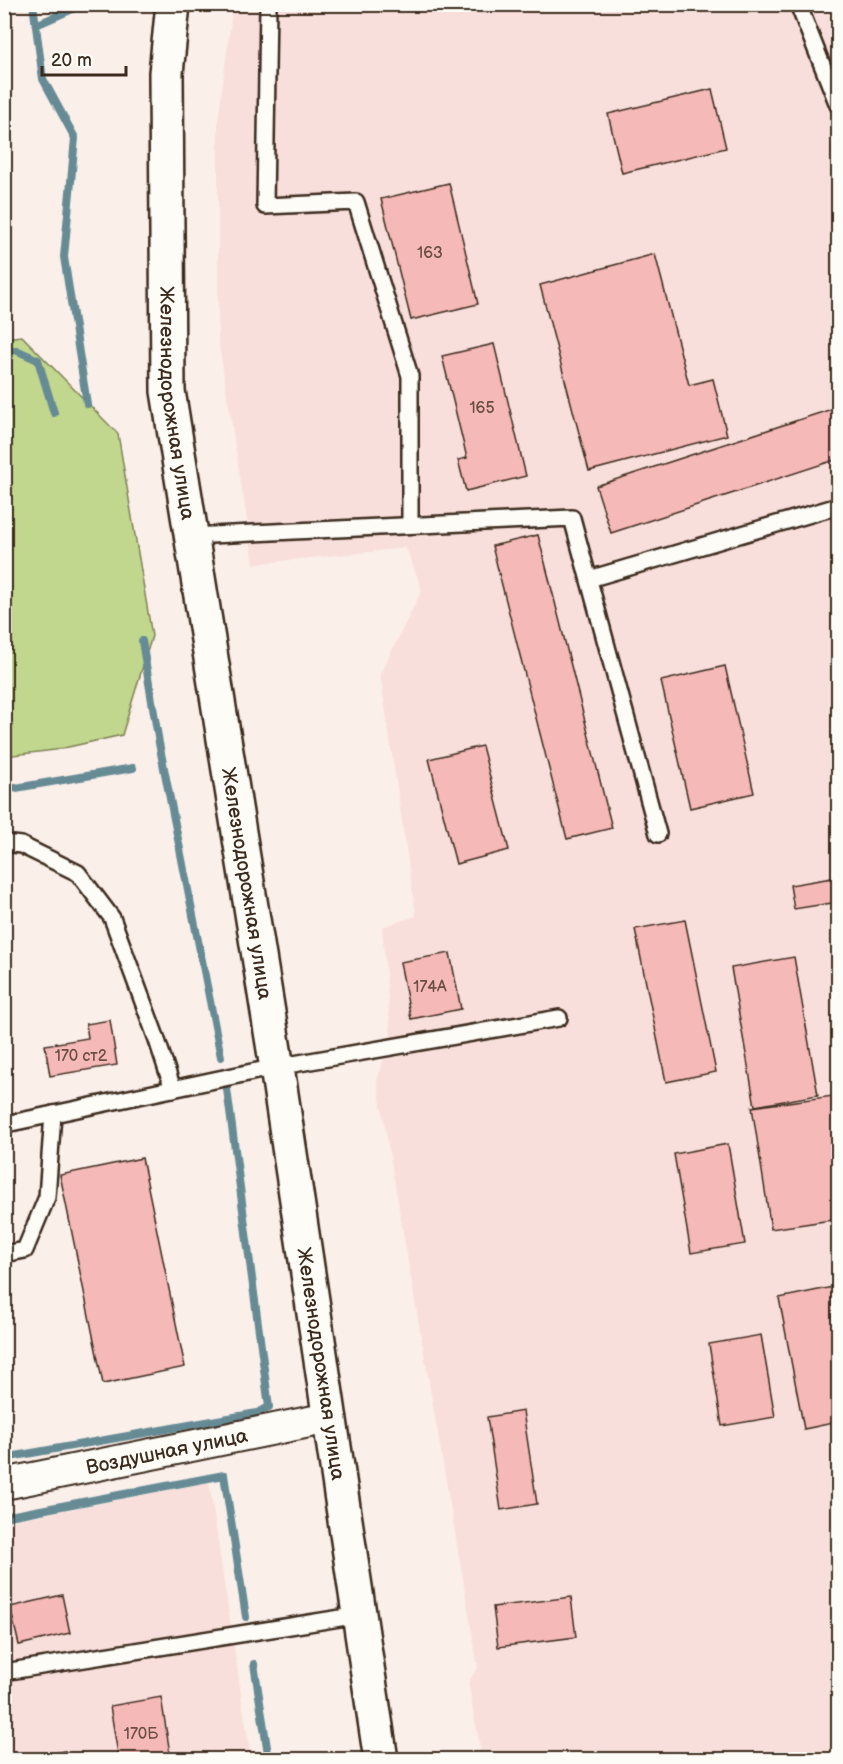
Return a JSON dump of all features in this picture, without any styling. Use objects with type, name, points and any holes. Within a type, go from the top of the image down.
[{"type":"main road","name":"Железнодорожная улица","points":[[173,4],[166,73],[168,392],[276,1067],[381,1760]]},
{"type":"street","name":"Воздушная улица","points":[[4,1484],[329,1418]]},
{"type":"lane","points":[[268,4],[265,206],[356,202],[410,376],[410,525]]},
{"type":"lane","points":[[798,4],[837,96]]},
{"type":"lane","points":[[589,579],[838,506]]},
{"type":"lane","points":[[191,536],[572,518],[658,834]]},
{"type":"lane","points":[[4,843],[21,845],[78,873],[112,918],[173,1089]]},
{"type":"lane","points":[[11,1124],[276,1067],[559,1018]]},
{"type":"lane","points":[[4,1254],[25,1250],[47,1197],[53,1114]]},
{"type":"lane","points":[[4,1672],[359,1615]]},
{"type":"shaded area","points":[[233,5],[838,5],[838,1759],[482,1759],[468,1683],[478,1667],[377,1081],[391,1037],[382,927],[416,916],[380,674],[422,590],[406,548],[254,564],[218,339],[218,120]]},
{"type":"shaded area","points":[[209,1482],[251,1759],[5,1760],[5,1522]]},
{"type":"green space","points":[[22,336],[118,434],[152,636],[122,735],[55,750],[5,756],[4,338]]},
{"type":"building","points":[[712,89],[726,148],[622,173],[608,114]]},
{"type":"building","points":[[449,183],[478,304],[411,320],[381,199]]},
{"type":"building","points":[[655,254],[689,385],[713,379],[727,435],[589,471],[540,285]]},
{"type":"building","points":[[494,344],[526,476],[466,491],[458,460],[467,458],[442,356]]},
{"type":"building","points":[[838,407],[838,459],[611,533],[596,486]]},
{"type":"building","points":[[538,535],[612,828],[567,839],[492,546]]},
{"type":"building","points":[[725,666],[754,793],[690,808],[661,681]]},
{"type":"building","points":[[482,746],[509,850],[456,864],[429,759]]},
{"type":"building","points":[[838,877],[838,902],[794,909],[790,885]]},
{"type":"building","points":[[685,920],[716,1072],[666,1082],[635,929]]},
{"type":"building","points":[[450,953],[461,1009],[411,1019],[400,962]]},
{"type":"building","points":[[794,957],[818,1095],[755,1106],[731,968]]},
{"type":"building","points":[[110,1020],[117,1065],[50,1076],[45,1045],[88,1038],[86,1024]]},
{"type":"building","points":[[833,1096],[838,1131],[838,1219],[771,1229],[752,1107]]},
{"type":"building","points":[[728,1144],[745,1244],[691,1253],[674,1154]]},
{"type":"building","points":[[142,1158],[185,1367],[103,1384],[60,1175]]},
{"type":"building","points":[[838,1286],[838,1422],[804,1429],[779,1298]]},
{"type":"building","points":[[761,1335],[775,1417],[722,1426],[709,1344]]},
{"type":"building","points":[[523,1411],[537,1504],[501,1510],[487,1417]]},
{"type":"building","points":[[62,1595],[70,1633],[19,1645],[10,1607]]},
{"type":"building","points":[[571,1597],[576,1637],[498,1647],[493,1607]]},
{"type":"building","points":[[161,1697],[171,1760],[119,1760],[110,1706]]},
{"type":"building","points":[[65,1751],[66,1760],[15,1760]]},
{"type":"waterway","points":[[33,4],[43,79],[75,138],[64,257],[87,404]]},
{"type":"waterway","points":[[36,25],[84,4]]},
{"type":"waterway","points":[[4,351],[16,350],[38,360],[54,413]]},
{"type":"waterway","points":[[142,641],[159,743],[221,1057]]},
{"type":"waterway","points":[[4,790],[133,768]]},
{"type":"waterway","points":[[4,1458],[257,1413],[269,1407],[227,1089]]},
{"type":"waterway","points":[[4,1517],[224,1475],[246,1617]]},
{"type":"waterway","points":[[254,1664],[269,1760]]}]
